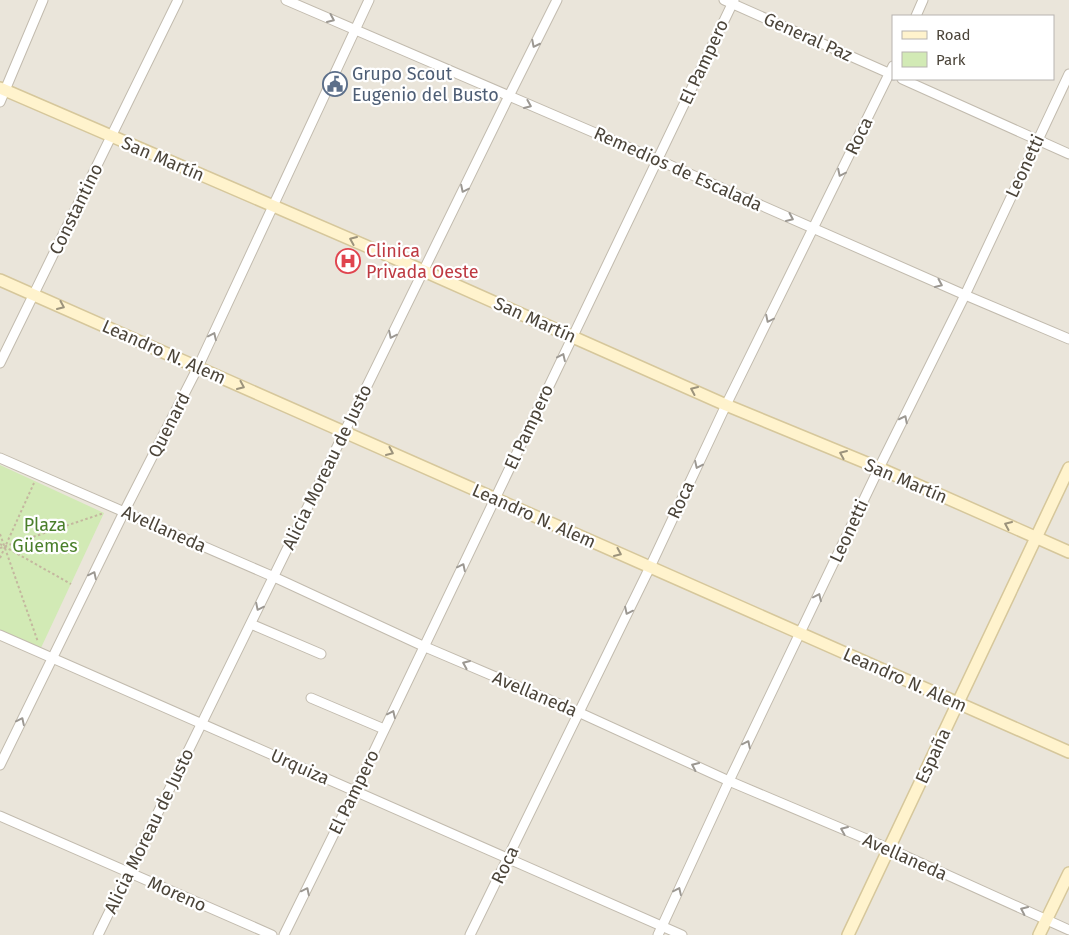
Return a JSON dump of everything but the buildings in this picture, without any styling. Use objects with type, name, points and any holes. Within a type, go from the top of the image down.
[{"type":"main road","name":"San Martín","points":[[2,89],[424,271],[726,405],[879,468],[1069,552]]},
{"type":"main road","name":"Leandro N. Alem","points":[[0,280],[1069,752]]},
{"type":"main road","name":"España","points":[[848,935],[1069,468]]},
{"type":"main road","points":[[1039,935],[1069,873]]},
{"type":"street","points":[[0,102],[2,89],[43,0]]},
{"type":"street","name":"Constantino","points":[[0,364],[178,0]]},
{"type":"street","name":"Remedios de Escalada","points":[[286,0],[658,160],[965,296],[1069,339]]},
{"type":"street","name":"Quenard","points":[[0,764],[124,512],[198,367],[369,0]]},
{"type":"street","name":"Alicia Moreau de Justo","points":[[98,935],[508,96],[557,0]]},
{"type":"street","points":[[916,15],[923,0]]},
{"type":"street","name":"General Paz","points":[[730,1],[892,71]]},
{"type":"street","name":"El Pampero","points":[[284,935],[658,160],[730,1]]},
{"type":"street","name":"Roca","points":[[470,935],[650,567],[726,405],[892,71]]},
{"type":"street","name":"Leonetti","points":[[658,935],[728,781],[801,634],[879,468],[965,296],[1069,74]]},
{"type":"street","points":[[904,80],[1069,154]]},
{"type":"street","name":"Avellaneda","points":[[0,458],[274,577],[423,646],[578,712],[728,781],[890,849],[1069,930]]},
{"type":"street","points":[[250,624],[321,654]]},
{"type":"street","name":"Urquiza","points":[[0,635],[682,935]]},
{"type":"street","points":[[311,698],[384,729]]},
{"type":"street","name":"Moreno","points":[[0,816],[272,935]]},
{"type":"path","points":[[0,558],[35,481]]},
{"type":"path","points":[[0,548],[104,513]]},
{"type":"path","points":[[0,534],[6,546],[40,650]]},
{"type":"path","points":[[0,544],[71,584]]},
{"type":"shaded area","points":[[0,0],[1069,0],[1069,935],[0,935]]},
{"type":"green space","name":"Plaza Güemes","points":[[0,465],[104,513],[40,650],[0,631]]},
{"type":"place","name":"Grupo Scout Eugenio del Busto","points":[[335,84]]},
{"type":"place","name":"Clinica Privada Oeste","points":[[348,261]]}]
